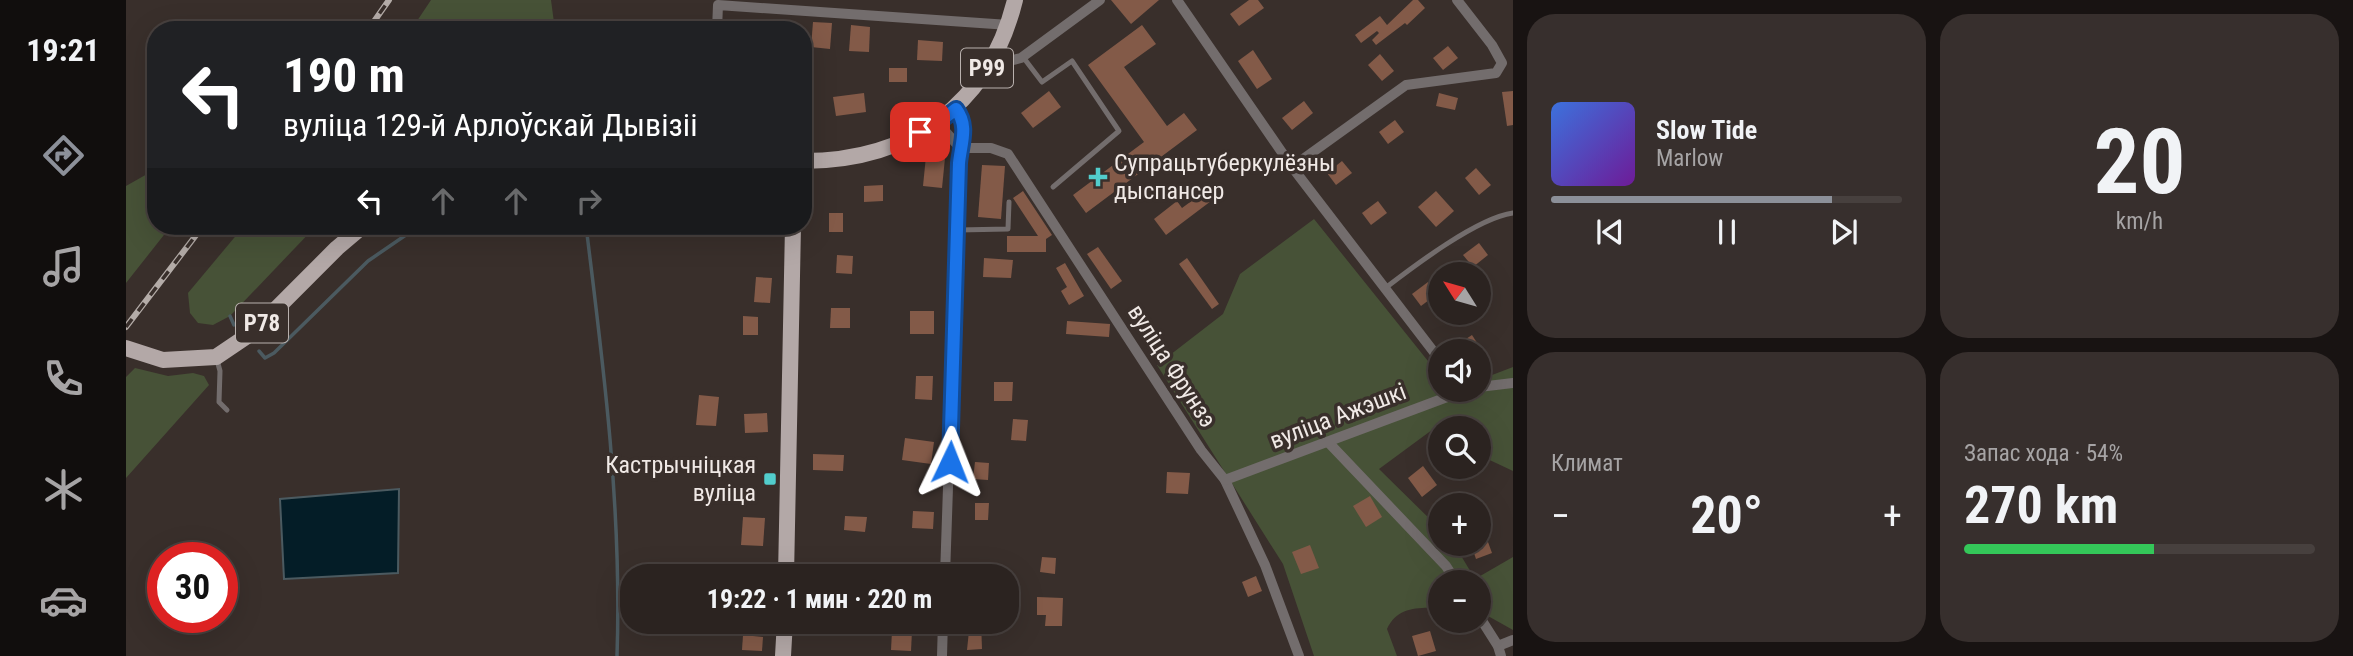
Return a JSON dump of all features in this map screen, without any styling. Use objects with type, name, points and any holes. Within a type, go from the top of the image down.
[{"type":"main road","name":"Р99","points":[[812,161],[845,159],[869,154],[938,123],[956,109],[994,58],[1009,25],[1015,0]]},
{"type":"main road","name":"Р78","points":[[126,348],[163,360],[216,357],[253,332],[352,235]]},
{"type":"main road","points":[[786,564],[793,235]]},
{"type":"main road","points":[[783,656],[784,634]]},
{"type":"street","points":[[994,58],[1012,62],[1023,57],[1100,0]]},
{"type":"street","points":[[1177,0],[1292,167],[1428,345]]},
{"type":"street","points":[[1292,167],[1406,85],[1496,73],[1503,63],[1457,0]]},
{"type":"street","points":[[717,21],[718,2],[1009,25]]},
{"type":"street","points":[[945,564],[960,148],[964,130],[963,118],[956,109]]},
{"type":"street","points":[[938,123],[960,148]]},
{"type":"street","name":"вуліца Фрунзэ","points":[[960,148],[991,148],[1008,154],[1201,450],[1225,480],[1265,565],[1299,656]]},
{"type":"street","points":[[1491,386],[1513,383]]},
{"type":"street","name":"вуліца Ажэшкі","points":[[1225,480],[1434,402]]},
{"type":"street","points":[[1329,443],[1449,570]]},
{"type":"street","points":[[1489,633],[1499,651],[1513,640]]},
{"type":"street","points":[[942,656],[943,634]]},
{"type":"lane","points":[[1023,57],[1042,82],[1072,61],[1119,131],[1053,187]]},
{"type":"lane","points":[[958,230],[1008,229],[1009,202]]},
{"type":"lane","points":[[1384,289],[1426,258],[1498,215],[1513,214]]},
{"type":"lane","points":[[216,357],[220,371],[219,402],[227,410]]},
{"type":"green space","points":[[431,0],[551,0],[554,21],[417,21]]},
{"type":"green space","points":[[147,174],[147,235],[164,235],[126,283],[126,186]]},
{"type":"green space","points":[[1314,219],[1428,361],[1428,402],[1491,402],[1491,375],[1513,367],[1513,471],[1491,461],[1491,416],[1428,416],[1428,433],[1379,469],[1428,517],[1428,556],[1461,556],[1470,570],[1428,570],[1428,608],[1402,612],[1387,629],[1397,656],[1314,656],[1283,564],[1157,365],[1223,314],[1240,274]]},
{"type":"green space","points":[[236,235],[307,235],[230,316],[213,325],[198,323],[190,313],[188,293]]},
{"type":"green space","points":[[135,368],[168,376],[193,373],[204,376],[209,385],[126,478],[126,377]]},
{"type":"green space","points":[[1513,557],[1513,630],[1491,618],[1491,570]]},
{"type":"water","points":[[399,489],[398,573],[284,579],[280,499]]},
{"type":"building","points":[[1111,0],[1159,0],[1131,24]]},
{"type":"building","points":[[1249,0],[1258,0],[1264,8],[1239,26],[1230,14]]},
{"type":"building","points":[[1413,0],[1418,0],[1425,8],[1407,25],[1405,23],[1376,45],[1372,40],[1379,33],[1377,31],[1361,43],[1355,35],[1380,16],[1387,25]]},
{"type":"building","points":[[813,22],[832,23],[830,49],[812,47]]},
{"type":"building","points":[[851,25],[870,27],[869,52],[849,51]]},
{"type":"building","points":[[1142,25],[1156,44],[1124,67],[1167,126],[1184,113],[1197,130],[1086,213],[1073,195],[1144,142],[1088,65]]},
{"type":"building","points":[[918,40],[943,42],[942,61],[917,60]]},
{"type":"building","points":[[1448,46],[1458,58],[1443,70],[1433,58]]},
{"type":"building","points":[[1253,50],[1272,79],[1257,89],[1238,61]]},
{"type":"building","points":[[1380,54],[1394,71],[1382,81],[1368,65]]},
{"type":"building","points":[[889,68],[907,68],[907,82],[889,82]]},
{"type":"building","points":[[1049,91],[1061,107],[1033,128],[1021,113]]},
{"type":"building","points":[[1513,91],[1513,125],[1507,126],[1502,92]]},
{"type":"building","points":[[864,93],[866,112],[836,116],[833,97]]},
{"type":"building","points":[[1439,93],[1458,98],[1455,110],[1436,106]]},
{"type":"building","points":[[1304,101],[1313,113],[1292,130],[1282,118]]},
{"type":"building","points":[[1395,120],[1404,132],[1388,144],[1379,132]]},
{"type":"building","points":[[926,156],[945,158],[942,188],[923,186]]},
{"type":"building","points":[[1342,161],[1352,173],[1336,185],[1327,173]]},
{"type":"building","points":[[982,165],[1005,166],[1001,219],[978,217]]},
{"type":"building","points":[[1476,168],[1491,185],[1479,195],[1465,178]]},
{"type":"building","points":[[883,185],[883,201],[864,202],[864,186]]},
{"type":"building","points":[[1212,186],[1219,195],[1166,235],[1154,219],[1177,201],[1182,208]]},
{"type":"building","points":[[1023,191],[1052,235],[1046,239],[1046,252],[1007,252],[1007,236],[1038,236],[1013,198]]},
{"type":"building","points":[[1436,191],[1454,211],[1436,227],[1418,207]]},
{"type":"building","points":[[1378,201],[1387,213],[1371,225],[1362,213]]},
{"type":"building","points":[[829,213],[843,213],[843,232],[829,232]]},
{"type":"building","points":[[1479,243],[1488,255],[1479,262],[1469,262],[1463,255]]},
{"type":"building","points":[[1098,247],[1122,281],[1111,289],[1087,254]]},
{"type":"building","points":[[837,255],[853,256],[852,274],[836,273]]},
{"type":"building","points":[[984,258],[1013,260],[1011,278],[983,277]]},
{"type":"building","points":[[1187,258],[1219,304],[1212,309],[1179,264]]},
{"type":"building","points":[[1065,263],[1084,296],[1069,305],[1061,291],[1067,287],[1056,268]]},
{"type":"building","points":[[756,277],[772,278],[770,303],[754,302]]},
{"type":"building","points":[[1428,282],[1428,301],[1421,306],[1412,294]]},
{"type":"building","points":[[831,308],[850,308],[850,328],[830,328]]},
{"type":"building","points":[[910,311],[934,311],[934,334],[910,334]]},
{"type":"building","points":[[743,316],[758,317],[758,335],[743,335]]},
{"type":"building","points":[[1067,321],[1110,324],[1109,337],[1066,334]]},
{"type":"building","points":[[916,376],[933,376],[932,400],[915,399]]},
{"type":"building","points":[[994,382],[1013,382],[1012,401],[994,401]]},
{"type":"building","points":[[699,395],[719,397],[716,426],[696,425]]},
{"type":"building","points":[[767,413],[768,432],[745,433],[744,414]]},
{"type":"building","points":[[1013,419],[1028,420],[1026,441],[1011,440]]},
{"type":"building","points":[[905,438],[934,442],[931,464],[902,460]]},
{"type":"building","points":[[813,454],[844,455],[843,471],[813,470]]},
{"type":"building","points":[[975,462],[989,463],[988,480],[973,479]]},
{"type":"building","points":[[1423,466],[1428,473],[1428,479],[1433,479],[1437,485],[1422,497],[1408,478]]},
{"type":"building","points":[[1167,472],[1190,473],[1188,494],[1166,493]]},
{"type":"building","points":[[1370,496],[1382,517],[1366,527],[1353,506]]},
{"type":"building","points":[[975,503],[989,503],[988,520],[975,520]]},
{"type":"building","points":[[913,511],[934,512],[933,529],[912,528]]},
{"type":"building","points":[[845,516],[867,517],[865,532],[844,530]]},
{"type":"building","points":[[743,517],[765,518],[763,546],[741,545]]},
{"type":"building","points":[[1310,545],[1319,568],[1301,574],[1292,552]]},
{"type":"building","points":[[1042,557],[1056,558],[1055,574],[1040,572]]},
{"type":"building","points":[[1256,576],[1262,591],[1248,597],[1242,582]]},
{"type":"building","points":[[1037,597],[1063,598],[1062,626],[1045,626],[1046,615],[1037,615]]},
{"type":"building","points":[[1431,633],[1436,651],[1418,656],[1412,636]]},
{"type":"building","points":[[892,634],[912,634],[911,651],[891,650]]},
{"type":"building","points":[[969,634],[981,634],[982,649],[967,650]]},
{"type":"building","points":[[743,635],[763,637],[762,651],[742,650]]},
{"type":"waterway","points":[[259,351],[265,358],[274,353],[368,261],[406,235]]},
{"type":"waterway","points":[[587,235],[605,387],[614,494],[617,656]]},
{"type":"waterway","points":[[230,316],[234,325]]},
{"type":"railway","points":[[374,21],[389,0]]},
{"type":"railway","points":[[126,327],[196,235]]},
{"type":"place","name":"Супрацьтуберкулёзны дыспансер","points":[[1098,177]]},
{"type":"place","name":"Кастрычніцкая вуліца","points":[[770,479]]},
{"type":"route","points":[[920,132],[938,123],[956,109],[963,118],[959,163],[950,462]]}]
